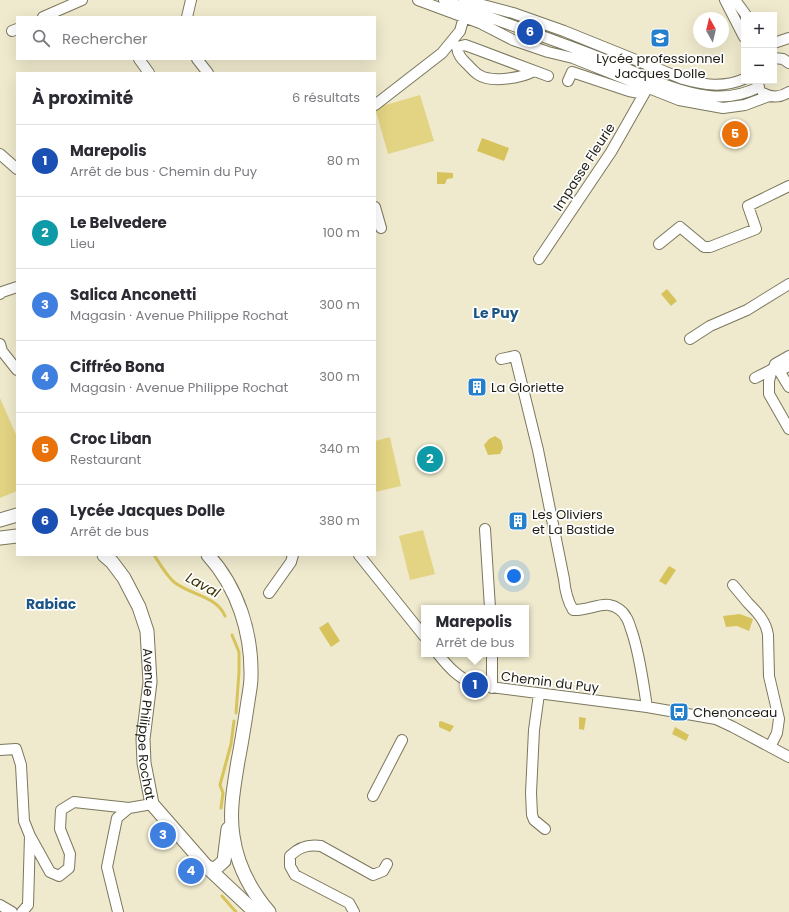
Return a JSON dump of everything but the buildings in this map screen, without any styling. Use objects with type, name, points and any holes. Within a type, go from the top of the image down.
[{"type":"main road","points":[[1,538],[16,536]]},
{"type":"main road","name":"Avenue Philippe Rochat","points":[[105,556],[112,562],[124,578],[139,607],[147,631],[150,682],[143,739],[144,763],[152,804],[207,867],[255,912]]},
{"type":"main road","points":[[207,867],[215,868],[224,861],[231,803],[251,678],[249,639],[237,599],[221,571],[209,556]]},
{"type":"main road","points":[[231,803],[232,836],[238,858],[256,897],[269,912]]},
{"type":"street","points":[[45,16],[82,0]]},
{"type":"street","points":[[187,16],[191,0]]},
{"type":"street","points":[[444,0],[692,93],[724,97],[748,92],[758,84],[763,92],[769,96],[775,97],[788,93]]},
{"type":"street","points":[[464,0],[528,18],[699,84],[722,86],[741,80]]},
{"type":"street","points":[[725,0],[741,31]]},
{"type":"street","points":[[734,0],[744,12]]},
{"type":"street","points":[[421,1],[474,12]]},
{"type":"street","points":[[421,1],[480,23],[513,40],[548,52],[573,58],[646,91],[679,100],[723,108],[745,105],[769,96]]},
{"type":"street","points":[[464,17],[455,45],[458,55],[480,76],[489,78],[514,78],[534,71]]},
{"type":"street","points":[[777,42],[789,38]]},
{"type":"street","points":[[376,104],[442,53],[455,45],[465,45],[476,48],[548,76]]},
{"type":"street","points":[[777,57],[789,63]]},
{"type":"street","points":[[140,60],[148,72]]},
{"type":"street","points":[[198,60],[207,72]]},
{"type":"street","points":[[568,81],[572,72],[629,91],[646,91]]},
{"type":"street","name":"Impasse Fleurie","points":[[539,259],[611,152],[646,91]]},
{"type":"street","points":[[0,154],[16,168]]},
{"type":"street","points":[[659,244],[680,227],[704,247],[710,247],[756,229],[748,206],[789,186]]},
{"type":"street","points":[[376,210],[381,228]]},
{"type":"street","points":[[690,340],[710,326],[747,310],[789,284]]},
{"type":"street","points":[[0,294],[16,287]]},
{"type":"street","points":[[0,344],[2,350],[16,368]]},
{"type":"street","points":[[501,359],[515,356],[538,450],[569,603],[573,610],[580,610],[604,604],[610,605],[620,610],[627,618],[635,642],[641,668],[647,707]]},
{"type":"street","points":[[789,356],[776,368],[769,380],[769,394],[789,429]]},
{"type":"street","points":[[755,378],[776,368],[789,366]]},
{"type":"street","points":[[776,368],[789,387]]},
{"type":"street","points":[[484,529],[490,605]]},
{"type":"street","points":[[269,592],[293,556]]},
{"type":"street","points":[[360,556],[421,632]]},
{"type":"street","points":[[733,585],[747,602],[756,610],[767,628],[769,676],[779,719],[777,733],[770,747]]},
{"type":"street","name":"Chemin du Puy","points":[[440,657],[450,669],[462,679],[475,685],[647,707],[716,719],[733,726],[789,757]]},
{"type":"street","points":[[492,657],[492,688]]},
{"type":"street","points":[[539,694],[534,736],[531,792],[532,815],[534,820],[545,829]]},
{"type":"street","points":[[373,796],[402,740]]},
{"type":"street","points":[[2,750],[16,749],[21,765],[24,821],[30,836],[50,872],[59,876],[69,868],[70,854],[60,829],[62,810],[74,802],[129,808],[152,804]]},
{"type":"street","points":[[118,912],[106,867],[117,818],[129,808]]},
{"type":"street","points":[[28,910],[30,836]]},
{"type":"street","points":[[358,912],[295,875],[290,866],[290,856],[297,850],[306,846],[321,846],[373,876],[383,871],[387,864]]},
{"type":"street","points":[[0,905],[12,912]]},
{"type":"shaded area","points":[[420,95],[434,141],[388,154],[376,108]]},
{"type":"shaded area","points":[[482,138],[509,148],[504,161],[477,151]]},
{"type":"shaded area","points":[[437,172],[453,173],[453,178],[447,179],[445,184],[437,184]]},
{"type":"shaded area","points":[[667,289],[677,301],[671,306],[661,294]]},
{"type":"shaded area","points":[[0,398],[16,435],[16,491],[0,498]]},
{"type":"shaded area","points":[[495,436],[501,440],[503,448],[500,454],[488,455],[484,445],[489,439]]},
{"type":"shaded area","points":[[390,437],[401,486],[376,492],[376,441]]},
{"type":"shaded area","points":[[423,530],[435,574],[410,580],[399,536]]},
{"type":"shaded area","points":[[669,566],[676,570],[666,585],[659,581]]},
{"type":"shaded area","points":[[740,614],[753,619],[749,631],[737,626],[726,627],[723,616]]},
{"type":"shaded area","points":[[328,622],[340,641],[331,647],[319,628]]},
{"type":"shaded area","points":[[579,717],[586,718],[584,730],[579,729]]},
{"type":"shaded area","points":[[441,721],[454,726],[450,732],[439,727],[439,722]]},
{"type":"shaded area","points":[[675,727],[689,735],[686,741],[672,734]]},
{"type":"waterway","name":"Laval","points":[[155,556],[174,582],[210,600],[221,609],[225,616]]},
{"type":"waterway","points":[[232,635],[239,652],[236,713]]},
{"type":"waterway","points":[[221,808],[223,793],[220,785],[231,744],[234,721]]},
{"type":"waterway","points":[[222,896],[236,912]]},
{"type":"place","name":"Lycée Jacques Dolle","points":[[530,32]]},
{"type":"place","name":"Lycée professionnel Jacques Dolle","points":[[660,38]]},
{"type":"place","name":"Croc Liban","points":[[735,134]]},
{"type":"place","name":"La Gloriette","points":[[477,387]]},
{"type":"place","name":"Le Belvedere","points":[[430,459]]},
{"type":"place","name":"Les Oliviers et La Bastide","points":[[518,521]]},
{"type":"place","name":"Marepolis","points":[[475,685]]},
{"type":"place","name":"Chenonceau","points":[[679,712]]},
{"type":"place","name":"Salica Anconetti","points":[[163,835]]},
{"type":"place","name":"Ciffréo Bona","points":[[191,871]]},
{"type":"district","name":"Le Puy","points":[[496,313]]},
{"type":"district","name":"Rabiac","points":[[51,604]]}]
